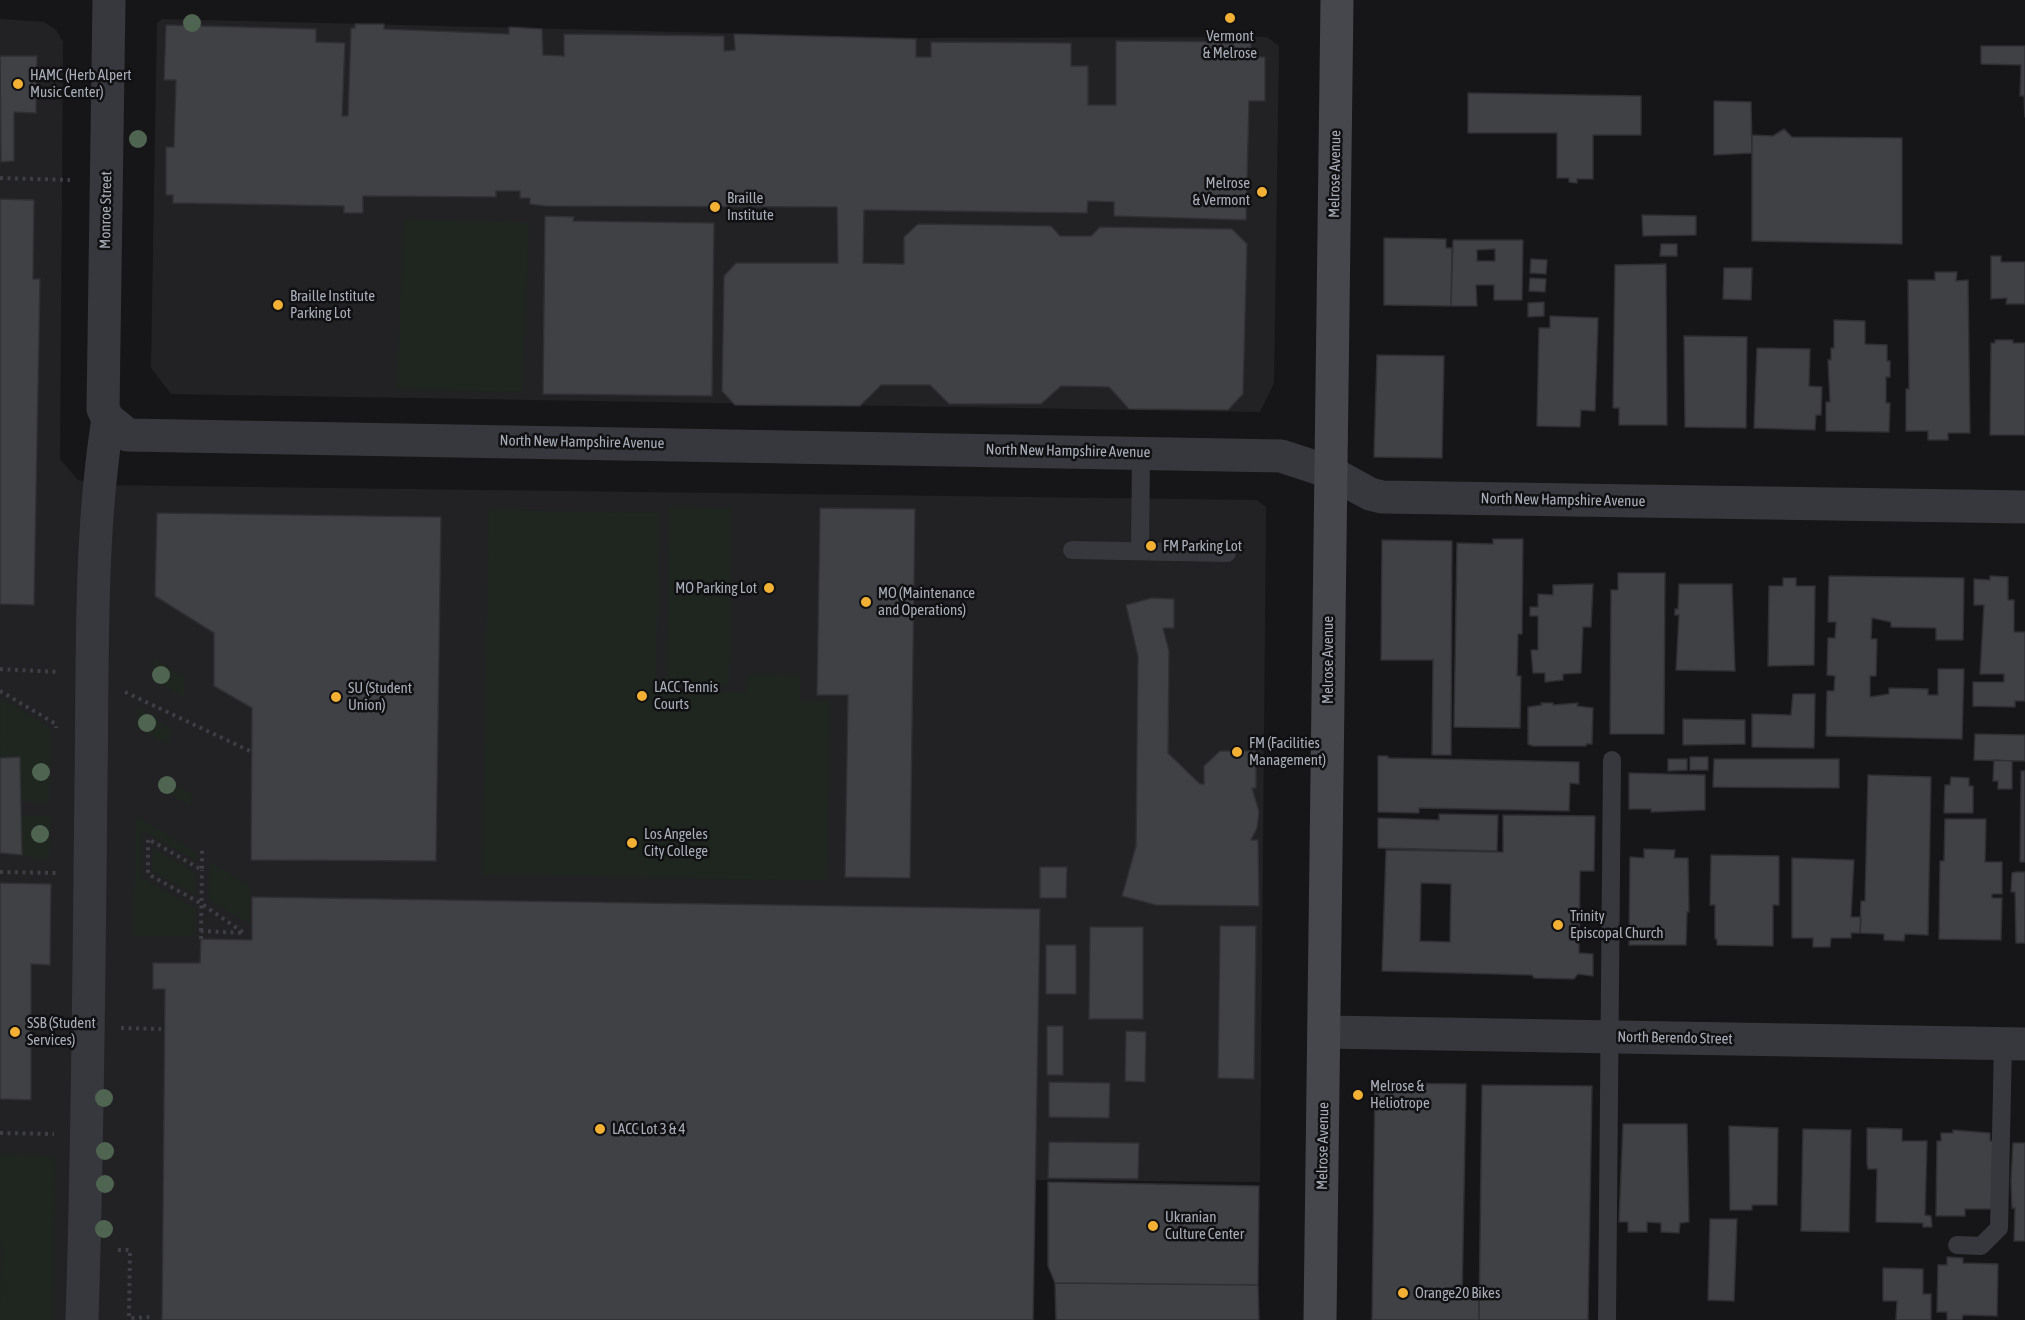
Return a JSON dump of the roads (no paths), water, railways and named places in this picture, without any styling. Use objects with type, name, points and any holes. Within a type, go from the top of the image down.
[{"type":"main road","name":"Melrose Avenue","points":[[1320,1320],[1338,0]]},
{"type":"street","name":"Monroe Street","points":[[82,1320],[90,1028],[92,676],[98,485],[108,419],[103,409],[109,0]]},
{"type":"street","name":"North New Hampshire Avenue","points":[[108,419],[128,435],[1281,456],[1330,472],[1370,495],[1382,496],[2025,507]]},
{"type":"street","name":"North Berendo Street","points":[[1325,1032],[2014,1044]]},
{"type":"lane","points":[[1140,552],[1141,453]]},
{"type":"lane","points":[[1072,550],[1227,553]]},
{"type":"lane","points":[[1607,1320],[1612,760]]},
{"type":"lane","points":[[1957,1245],[1981,1246],[1998,1228],[2014,1044]]},
{"type":"place","name":"Vermont & Melrose","points":[[1230,18]]},
{"type":"place","name":"HAMC (Herb Alpert Music Center)","points":[[18,84]]},
{"type":"place","name":"Melrose & Vermont","points":[[1262,192]]},
{"type":"place","name":"Braille Institute","points":[[715,207]]},
{"type":"place","name":"Braille Institute Parking Lot","points":[[278,305]]},
{"type":"place","name":"FM Parking Lot","points":[[1151,546]]},
{"type":"place","name":"MO Parking Lot","points":[[769,588]]},
{"type":"place","name":"MO (Maintenance and Operations)","points":[[866,602]]},
{"type":"place","name":"LACC Tennis Courts","points":[[642,696]]},
{"type":"place","name":"SU (Student Union)","points":[[336,697]]},
{"type":"place","name":"FM (Facilities Management)","points":[[1237,752]]},
{"type":"place","name":"Los Angeles City College","points":[[632,843]]},
{"type":"place","name":"Trinity Episcopal Church","points":[[1558,925]]},
{"type":"place","name":"SSB (Student Services)","points":[[15,1032]]},
{"type":"place","name":"Melrose & Heliotrope","points":[[1358,1095]]},
{"type":"place","name":"LACC Lot 3 & 4","points":[[600,1129]]},
{"type":"place","name":"Ukranian Culture Center","points":[[1153,1226]]},
{"type":"place","name":"Orange20 Bikes","points":[[1403,1293]]}]
